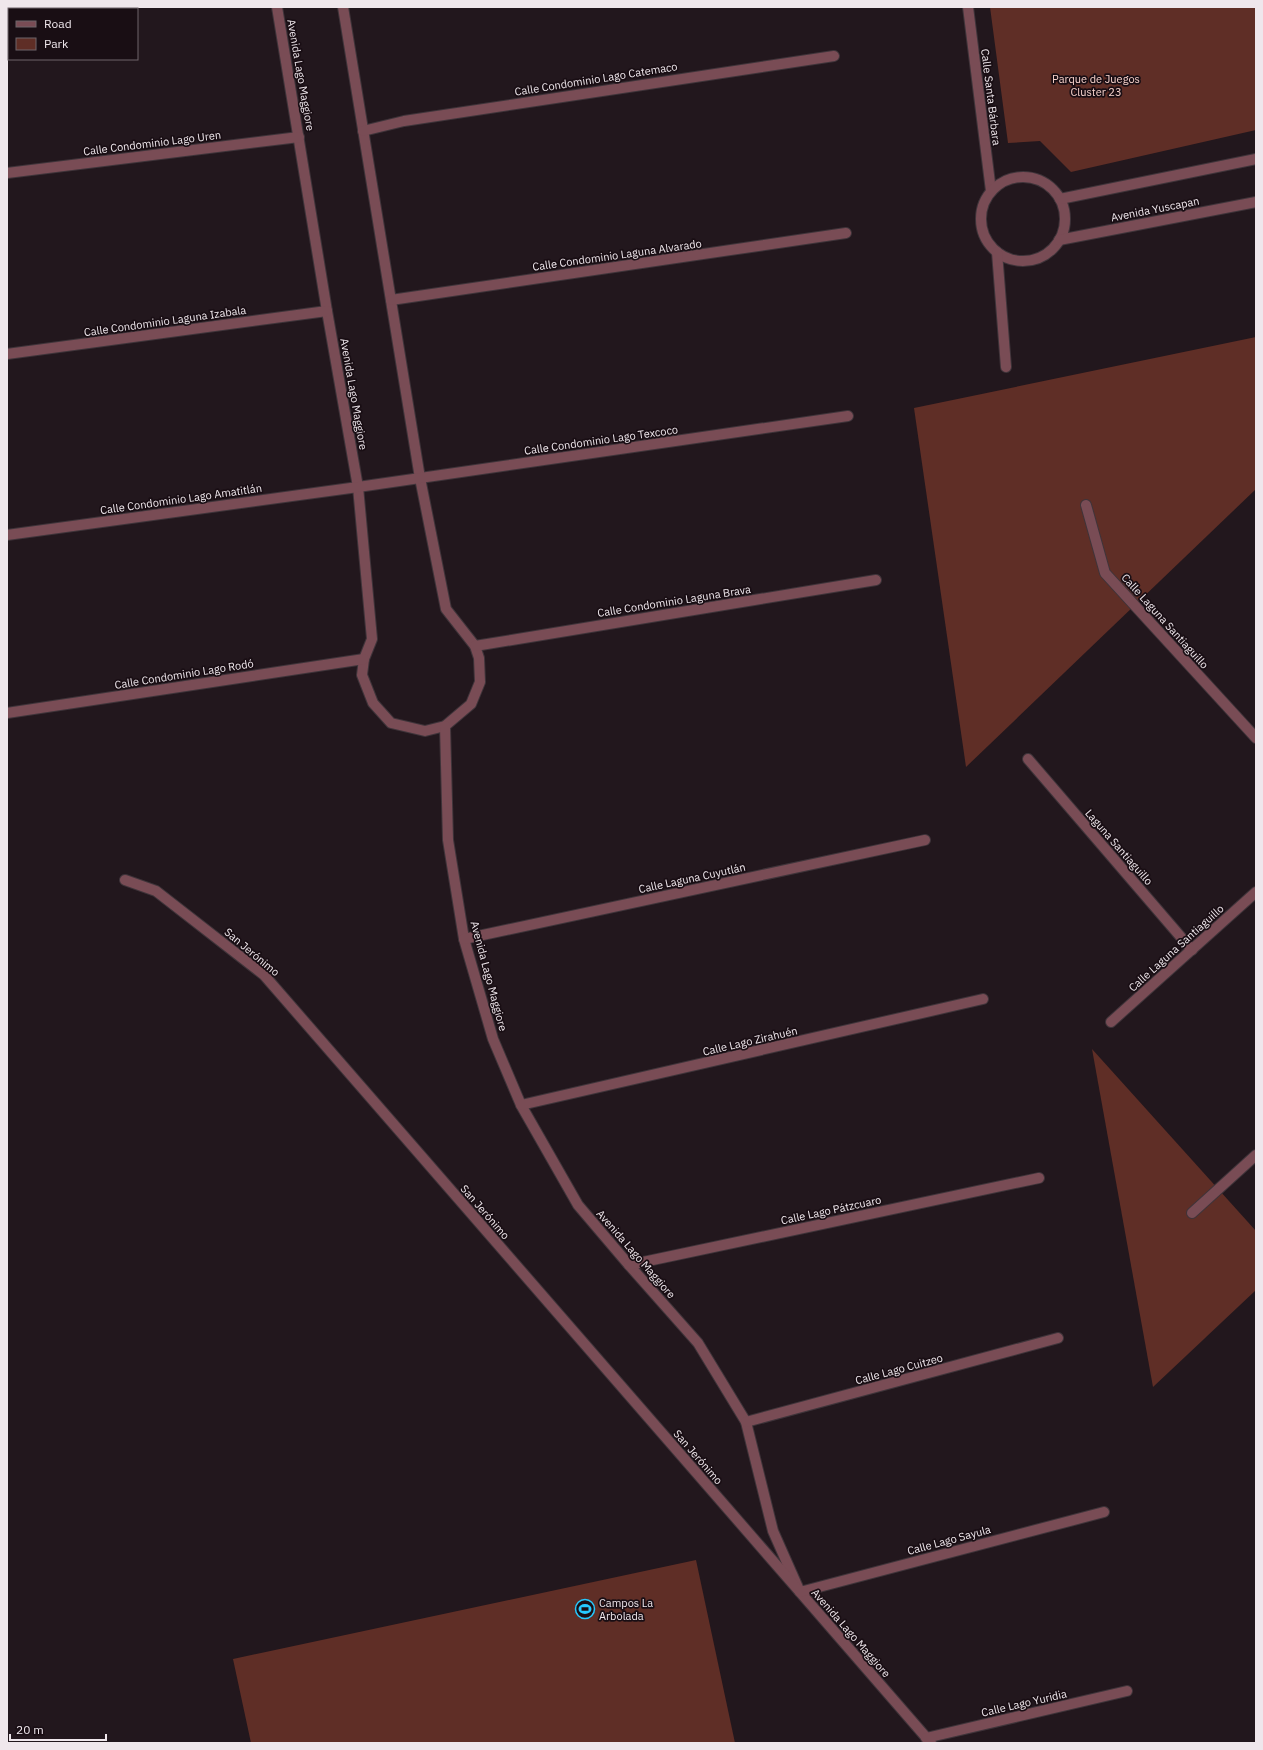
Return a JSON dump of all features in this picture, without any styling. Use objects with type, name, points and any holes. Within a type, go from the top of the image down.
[{"type":"street","name":"Avenida Lago Maggiore","points":[[277,7],[327,311],[358,487],[372,639],[364,659],[362,675],[373,703],[391,723],[425,731],[445,726],[471,704],[480,682],[479,658],[475,646],[446,609],[420,478],[343,7]]},
{"type":"street","name":"Calle Santa Bárbara","points":[[968,7],[991,191]]},
{"type":"street","name":"Calle Condominio Lago Catemaco","points":[[363,131],[404,121],[834,56]]},
{"type":"street","name":"Calle Condominio Lago Uren","points":[[7,174],[299,137]]},
{"type":"street","points":[[1060,199],[1256,159]]},
{"type":"street","points":[[1027,176],[1040,180],[1052,188],[1060,199],[1064,212],[1064,226],[1059,240],[1050,251],[1038,258],[1024,261],[1010,259],[997,252],[988,242],[982,230],[980,216],[983,202],[991,191],[1001,182],[1014,177],[1027,176]]},
{"type":"street","name":"Avenida Yuscapan","points":[[1059,240],[1256,202]]},
{"type":"street","name":"Calle Condominio Laguna Alvarado","points":[[391,300],[846,233]]},
{"type":"street","points":[[997,252],[1006,367]]},
{"type":"street","name":"Calle Condominio Laguna Izabala","points":[[7,354],[327,311]]},
{"type":"street","name":"Calle Condominio Lago Texcoco","points":[[358,487],[848,416]]},
{"type":"street","name":"Calle Condominio Lago Amatitlán","points":[[7,535],[358,487]]},
{"type":"street","name":"Calle Laguna Santiaguillo","points":[[1086,505],[1105,573],[1256,738]]},
{"type":"street","name":"Calle Condominio Laguna Brava","points":[[475,646],[876,580]]},
{"type":"street","name":"Calle Condominio Lago Rodó","points":[[7,713],[364,659]]},
{"type":"street","name":"Avenida Lago Maggiore","points":[[445,726],[448,840],[464,939],[493,1039],[521,1105],[578,1205],[698,1343],[746,1422],[773,1531],[800,1592],[929,1740]]},
{"type":"street","name":"Laguna Santiaguillo","points":[[1028,759],[1192,950]]},
{"type":"street","name":"Calle Laguna Cuyutlán","points":[[464,939],[925,840]]},
{"type":"street","name":"San Jerónimo","points":[[125,880],[156,892],[264,975],[800,1592]]},
{"type":"street","name":"Calle Laguna Santiaguillo","points":[[1111,1022],[1256,892]]},
{"type":"street","name":"Calle Lago Zirahuén","points":[[521,1105],[983,999]]},
{"type":"street","points":[[1192,1213],[1256,1155]]},
{"type":"street","name":"Calle Lago Pátzcuaro","points":[[629,1265],[1039,1178]]},
{"type":"street","name":"Calle Lago Cuitzeo","points":[[746,1422],[1058,1338]]},
{"type":"street","name":"Calle Lago Sayula","points":[[800,1592],[1104,1512]]},
{"type":"street","name":"Calle Lago Yuridia","points":[[929,1740],[1126,1691]]},
{"type":"green space","name":"Parque de Juegos Cluster 23","points":[[990,7],[1256,7],[1256,130],[1071,172],[1040,141],[1008,143]]},
{"type":"green space","points":[[1256,337],[1256,489],[966,767],[914,408]]},
{"type":"green space","points":[[1092,1049],[1256,1231],[1256,1290],[1153,1387]]},
{"type":"green space","name":"Campos La Arbolada","points":[[696,1560],[735,1743],[251,1743],[233,1659]]},
{"type":"place","name":"Campos La Arbolada","points":[[585,1609]]}]
